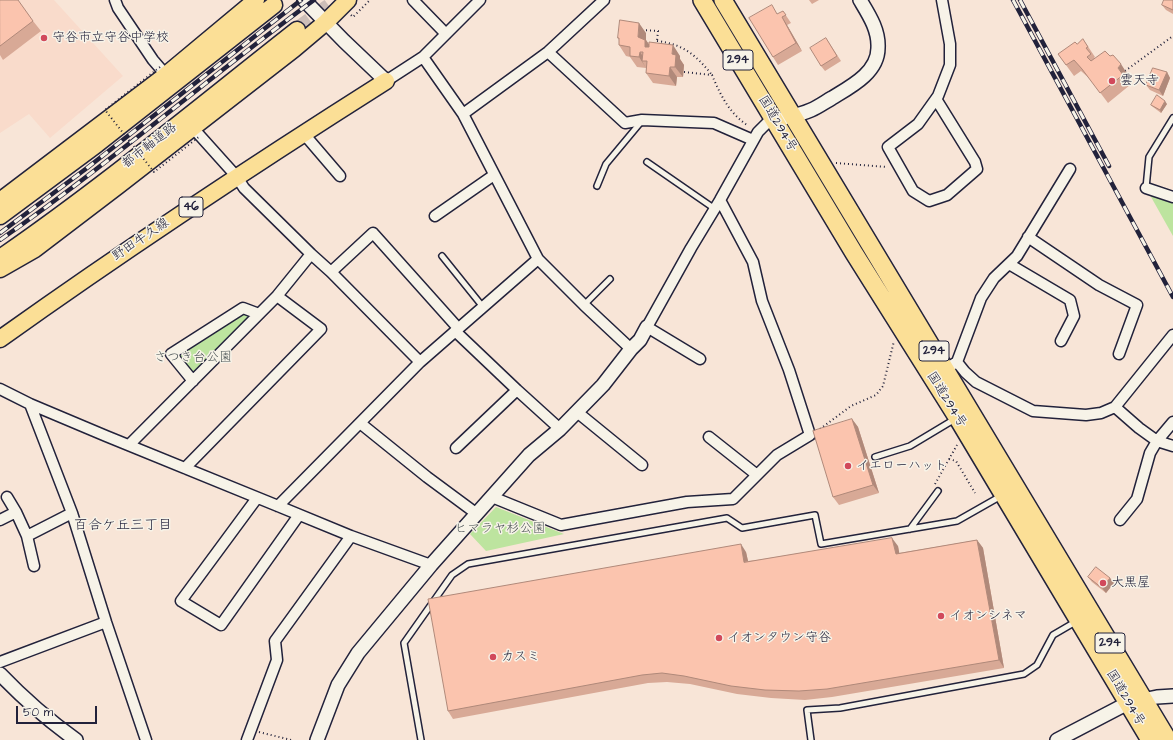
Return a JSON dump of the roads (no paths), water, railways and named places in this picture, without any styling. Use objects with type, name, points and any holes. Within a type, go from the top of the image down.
[{"type":"highway","name":"国道294号","points":[[702,0],[854,252],[944,368],[957,417],[1078,620],[1136,701],[1168,740]]},
{"type":"highway","name":"国道294号","points":[[723,0],[944,368],[1136,701],[1150,740]]},
{"type":"main road","points":[[0,201],[163,71],[256,0]]},
{"type":"main road","points":[[0,270],[35,249],[197,132],[326,22],[348,0]]},
{"type":"main road","points":[[0,216],[97,144],[274,4]]},
{"type":"main road","name":"都市軸道路","points":[[0,259],[112,176],[297,30]]},
{"type":"main road","name":"野田牛久線","points":[[0,339],[144,238],[386,81]]},
{"type":"street","points":[[115,0],[127,21],[163,71]]},
{"type":"street","points":[[304,0],[386,81],[423,57],[480,0]]},
{"type":"street","points":[[413,0],[446,34]]},
{"type":"street","points":[[463,114],[548,52],[604,0]]},
{"type":"street","points":[[317,740],[338,685],[358,653],[432,565],[529,455],[560,429],[577,412],[603,385],[631,349],[640,340],[756,136],[767,123],[812,110],[857,82],[870,69],[876,60],[878,38],[874,25],[860,0]]},
{"type":"street","points":[[936,99],[975,162],[976,170],[947,195],[929,201],[913,191],[888,147],[918,124],[936,99],[950,65],[950,44],[942,0]]},
{"type":"street","points":[[548,52],[625,123],[642,120],[714,123],[756,136]]},
{"type":"street","points":[[423,57],[463,114],[538,259],[631,349]]},
{"type":"street","points":[[197,132],[237,177],[244,188],[331,272],[420,362]]},
{"type":"street","points":[[304,134],[340,176]]},
{"type":"street","points":[[1070,169],[1017,256],[994,278],[981,298],[944,368],[965,372],[976,382],[1033,411],[1086,415],[1100,413],[1115,407],[1173,335]]},
{"type":"street","points":[[435,216],[494,175]]},
{"type":"street","points":[[1146,188],[1173,197]]},
{"type":"street","points":[[492,497],[561,525],[687,502],[733,499],[776,455],[810,435],[789,370],[762,301],[753,262],[718,204]]},
{"type":"street","points":[[331,272],[373,233],[457,330],[516,390],[560,429]]},
{"type":"street","points":[[1028,237],[1099,285],[1137,305],[1120,354]]},
{"type":"street","points":[[129,445],[277,296],[311,254]]},
{"type":"street","points":[[278,506],[420,362],[538,259]]},
{"type":"street","points":[[1009,264],[1070,300],[1074,316],[1061,341]]},
{"type":"street","points":[[185,468],[321,329],[277,296]]},
{"type":"street","points":[[193,381],[171,354],[243,308],[259,314]]},
{"type":"street","points":[[647,327],[700,359]]},
{"type":"street","points":[[0,389],[30,404],[257,498],[351,536],[432,565]]},
{"type":"street","points":[[456,448],[516,390]]},
{"type":"street","points":[[30,404],[72,513],[106,622],[146,740]]},
{"type":"street","points":[[1115,407],[1139,428],[1157,441],[1173,446]]},
{"type":"street","points":[[577,412],[642,465]]},
{"type":"street","points":[[1120,520],[1137,498],[1150,453],[1157,441],[1173,422]]},
{"type":"street","points":[[360,423],[426,477],[477,514]]},
{"type":"street","points":[[709,437],[757,474]]},
{"type":"street","points":[[7,498],[16,512],[27,536],[34,566]]},
{"type":"street","points":[[257,498],[181,601],[221,625],[299,515]]},
{"type":"street","points":[[0,520],[16,512]]},
{"type":"street","points":[[27,536],[72,513]]},
{"type":"street","points":[[247,740],[277,660],[275,641],[351,536]]},
{"type":"street","points":[[0,662],[106,622]]},
{"type":"street","points":[[0,674],[29,703],[55,725],[76,740]]},
{"type":"street","points":[[1057,740],[1136,701],[1173,696]]},
{"type":"lane","points":[[1146,188],[1149,157],[1173,118]]},
{"type":"lane","points":[[597,186],[606,164],[642,120]]},
{"type":"lane","points":[[647,162],[718,204]]},
{"type":"lane","points":[[442,256],[483,307]]},
{"type":"lane","points":[[584,305],[610,279]]},
{"type":"lane","points":[[875,457],[910,446],[957,417]]},
{"type":"lane","points":[[910,529],[938,491]]},
{"type":"lane","points":[[421,740],[404,643],[452,575],[468,564],[727,518],[742,528],[815,515],[821,544],[957,521],[1004,495]]},
{"type":"lane","points":[[812,740],[806,710],[840,708],[1024,674],[1037,665],[1053,635],[1078,620]]},
{"type":"tunnel","points":[[297,30],[338,0]]},
{"type":"railway","points":[[0,233],[87,168],[301,0]]},
{"type":"railway","points":[[0,240],[80,182],[314,0]]},
{"type":"railway","points":[[1013,0],[1173,297]]},
{"type":"railway","points":[[1020,0],[1109,166]]},
{"type":"place","name":"守谷市立守谷中学校","points":[[44,38]]},
{"type":"place","name":"雲天寺","points":[[1112,81]]},
{"type":"place","name":"イエローハット","points":[[848,466]]},
{"type":"place","name":"大黒屋","points":[[1103,583]]},
{"type":"place","name":"イオンシネマ","points":[[941,616]]},
{"type":"place","name":"イオンタウン守谷","points":[[719,638]]},
{"type":"place","name":"カスミ","points":[[493,657]]},
{"type":"district","name":"百合ケ丘三丁目","points":[[123,526]]},
{"type":"park label","name":"さつき台公園","points":[[193,358]]},
{"type":"park label","name":"ヒマラヤ杉公園","points":[[500,529]]}]
